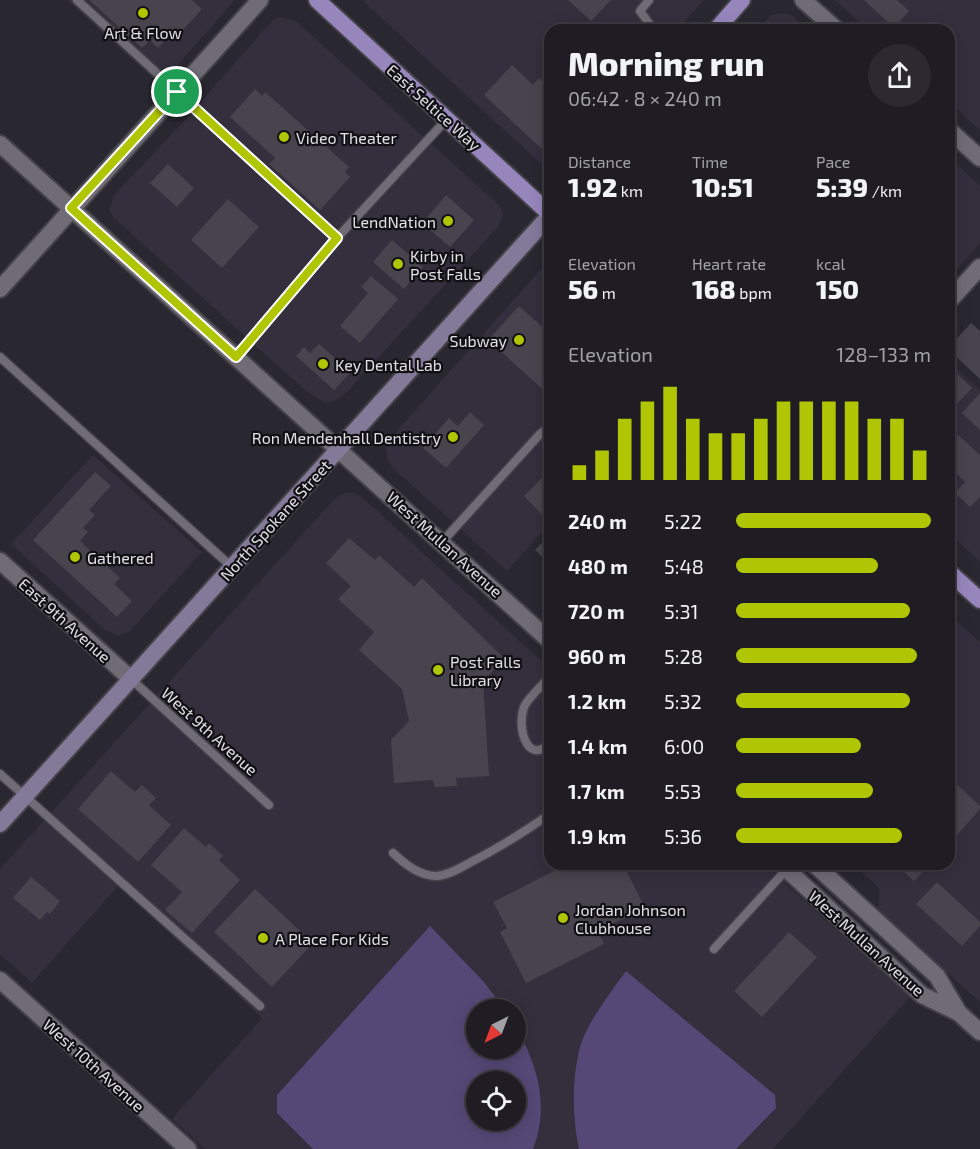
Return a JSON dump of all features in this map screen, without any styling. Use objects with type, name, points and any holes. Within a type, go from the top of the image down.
[{"type":"main road","name":"East Seltice Way","points":[[317,0],[544,208]]},
{"type":"main road","points":[[721,24],[742,0]]},
{"type":"main road","name":"North Spokane Street","points":[[0,824],[544,221]]},
{"type":"main road","points":[[955,578],[980,600]]},
{"type":"street","points":[[0,289],[260,0]]},
{"type":"street","points":[[803,0],[830,24]]},
{"type":"street","points":[[955,136],[980,158]]},
{"type":"street","name":"West Mullan Avenue","points":[[0,144],[544,636]]},
{"type":"street","points":[[955,294],[980,267]]},
{"type":"street","name":"East 9th Avenue","points":[[0,561],[131,679]]},
{"type":"street","name":"West Mullan Avenue","points":[[788,870],[922,995],[959,1013],[980,1032]]},
{"type":"street","name":"West Mullan Avenue","points":[[821,870],[937,976],[959,1013]]},
{"type":"street","name":"West 10th Avenue","points":[[0,980],[181,1147]]},
{"type":"lane","points":[[77,0],[337,238]]},
{"type":"lane","points":[[649,0],[640,11],[650,24]]},
{"type":"lane","points":[[236,357],[337,238],[447,118]]},
{"type":"lane","points":[[0,357],[233,568]]},
{"type":"lane","points":[[442,542],[544,431]]},
{"type":"lane","name":"West 9th Avenue","points":[[131,679],[269,805]]},
{"type":"lane","points":[[544,683],[525,705],[521,720],[525,741],[534,750],[544,748]]},
{"type":"lane","points":[[0,774],[260,1006]]},
{"type":"lane","points":[[393,853],[412,869],[422,873],[435,876],[447,874],[504,846],[544,818]]},
{"type":"lane","points":[[714,949],[781,870]]},
{"type":"shaded area","points":[[67,0],[235,0],[160,85]]},
{"type":"shaded area","points":[[362,0],[704,0],[682,24],[544,24],[544,166]]},
{"type":"shaded area","points":[[835,0],[980,0],[980,130],[955,108],[955,24],[861,24]]},
{"type":"shaded area","points":[[781,13],[792,15],[802,24],[762,24],[771,15]]},
{"type":"shaded area","points":[[280,17],[296,21],[501,207],[503,216],[498,227],[346,393],[335,401],[324,402],[307,392],[113,217],[109,210],[114,195],[185,120],[271,22]]},
{"type":"shaded area","points":[[955,163],[980,186],[980,243],[955,271]]},
{"type":"shaded area","points":[[544,267],[544,530],[507,571],[393,468],[388,461],[386,445]]},
{"type":"shaded area","points":[[955,367],[980,390],[980,562],[955,539]]},
{"type":"shaded area","points":[[93,455],[202,552],[130,631],[118,636],[105,630],[11,544]]},
{"type":"shaded area","points":[[345,493],[355,493],[544,664],[544,870],[771,870],[910,997],[773,1149],[205,1149],[172,1119],[262,1018],[118,886],[32,983],[0,954],[0,869],[336,497]]},
{"type":"shaded area","points":[[955,620],[980,642],[980,1002],[878,910],[880,889],[859,870],[955,870]]},
{"type":"shaded area","points":[[430,926],[497,999],[466,999],[466,1059],[526,1059],[526,1047],[535,1070],[541,1101],[538,1133],[533,1149],[313,1149],[277,1113],[277,1095]]},
{"type":"shaded area","points":[[626,971],[775,1095],[776,1108],[736,1149],[579,1149],[574,1098],[575,1072],[580,1047],[594,1018]]},
{"type":"building","points":[[89,0],[192,0],[202,9],[181,32],[176,28],[158,48],[150,40],[142,48]]},
{"type":"building","points":[[568,0],[611,0],[591,21]]},
{"type":"building","points":[[864,0],[897,0],[909,11],[898,24],[890,24]]},
{"type":"building","points":[[512,65],[533,85],[539,78],[544,83],[544,151],[484,95]]},
{"type":"building","name":"Video Theater","points":[[255,89],[262,96],[265,92],[349,167],[345,172],[350,177],[320,210],[269,164],[275,158],[230,117]]},
{"type":"building","points":[[168,164],[194,188],[177,207],[150,183]]},
{"type":"building","name":"LendNation","points":[[446,195],[474,220],[450,247],[422,223]]},
{"type":"building","points":[[228,199],[259,227],[222,268],[191,240]]},
{"type":"building","name":"Kirby in Post Falls","points":[[392,240],[423,267],[404,289],[373,262]]},
{"type":"building","points":[[371,276],[398,299],[360,343],[340,326],[368,293],[361,287]]},
{"type":"building","points":[[519,306],[544,329],[544,391],[488,340]]},
{"type":"building","points":[[971,323],[980,331],[980,379],[955,356],[955,341]]},
{"type":"building","name":"Key Dental Lab","points":[[319,344],[351,372],[334,390],[296,356],[304,347],[310,353]]},
{"type":"building","points":[[955,372],[972,388],[955,406]]},
{"type":"building","points":[[980,393],[980,430],[962,413]]},
{"type":"building","name":"Ron Mendenhall Dentistry","points":[[470,412],[484,425],[446,468],[423,448],[449,418],[458,426]]},
{"type":"building","points":[[955,434],[980,455],[980,497],[970,507],[955,493],[965,482],[955,472]]},
{"type":"building","points":[[95,472],[111,486],[89,510],[95,515],[83,528],[88,532],[80,541],[120,578],[114,584],[132,601],[117,617],[33,540]]},
{"type":"building","points":[[544,476],[544,517],[524,496]]},
{"type":"building","name":"Post Falls Library","points":[[349,538],[375,560],[379,555],[414,587],[422,578],[504,658],[483,682],[489,776],[456,778],[457,786],[435,787],[433,780],[394,783],[391,740],[409,721],[402,689],[359,650],[374,632],[338,599],[351,586],[326,563]]},
{"type":"building","points":[[544,540],[544,558],[535,550]]},
{"type":"building","points":[[111,771],[135,792],[142,785],[156,798],[149,805],[171,825],[138,862],[78,809]]},
{"type":"building","points":[[955,783],[980,806],[980,809],[955,837]]},
{"type":"building","points":[[184,828],[206,847],[209,843],[223,856],[219,860],[240,880],[192,933],[165,910],[182,892],[151,865]]},
{"type":"building","name":"Jordan Johnson Clubhouse","points":[[556,870],[626,870],[645,908],[598,931],[604,944],[526,983],[500,932],[507,928],[493,902]]},
{"type":"building","points":[[902,870],[924,870],[914,881]]},
{"type":"building","points":[[31,877],[60,901],[50,914],[47,912],[40,920],[13,898]]},
{"type":"building","points":[[937,882],[980,922],[980,926],[962,946],[916,904]]},
{"type":"building","name":"A Place For Kids","points":[[255,889],[313,943],[272,987],[214,932]]},
{"type":"building","points":[[789,932],[817,957],[762,1017],[734,991]]},
{"type":"place","name":"Art & Flow","points":[[143,13]]},
{"type":"place","name":"Video Theater","points":[[284,137]]},
{"type":"place","name":"LendNation","points":[[448,221]]},
{"type":"place","name":"Kirby in Post Falls","points":[[398,264]]},
{"type":"place","name":"Subway","points":[[519,340]]},
{"type":"place","name":"Key Dental Lab","points":[[323,364]]},
{"type":"place","name":"Ron Mendenhall Dentistry","points":[[453,437]]},
{"type":"place","name":"Gathered","points":[[75,557]]},
{"type":"place","name":"Post Falls Library","points":[[438,670]]},
{"type":"place","name":"Jordan Johnson Clubhouse","points":[[563,918]]},
{"type":"place","name":"A Place For Kids","points":[[263,938]]},
{"type":"route","points":[[177,92],[337,238],[236,357],[71,208],[177,92]]}]
